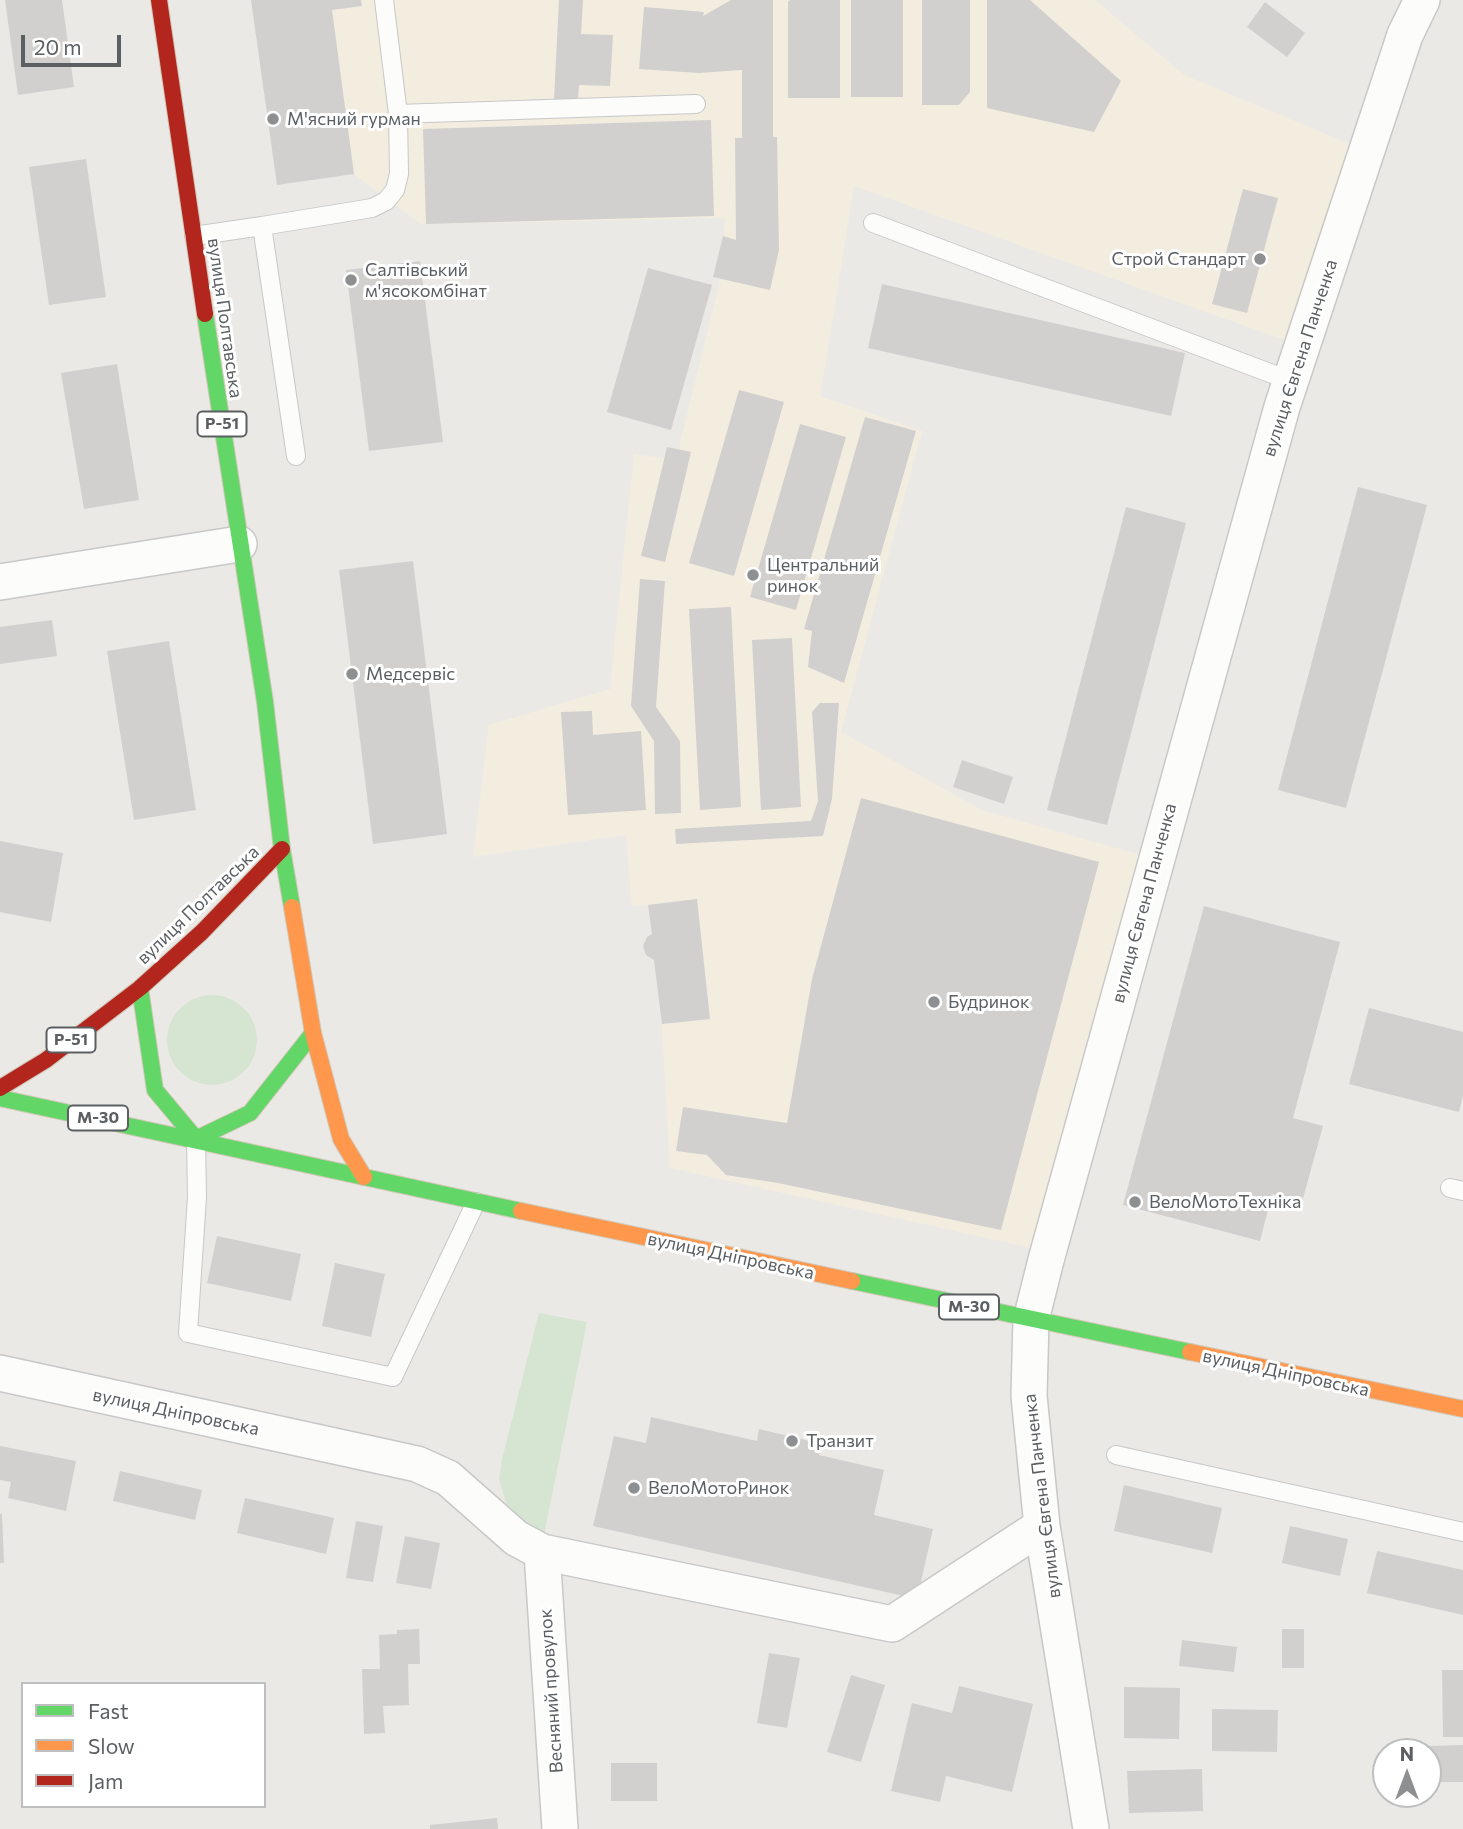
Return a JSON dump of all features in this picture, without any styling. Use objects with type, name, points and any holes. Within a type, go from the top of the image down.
[{"type":"main road","name":"вулиця Полтавська","points":[[159,0],[239,544],[265,702],[282,849],[313,1033]]},
{"type":"main road","name":"вулиця Полтавська","points":[[140,988],[202,932],[282,849]]},
{"type":"main road","name":"Р-51","points":[[0,1088],[46,1060],[140,988]]},
{"type":"main road","points":[[140,988],[155,1090],[196,1139],[250,1113],[313,1033]]},
{"type":"main road","name":"Р-51","points":[[313,1033],[341,1139],[365,1177]]},
{"type":"main road","name":"вулиця Дніпровська","points":[[0,1098],[1031,1320],[1463,1409]]},
{"type":"street","name":"вулиця Євгена Панченка","points":[[1091,1829],[1042,1526],[1029,1396],[1031,1320],[1290,381],[1405,35],[1422,0]]},
{"type":"street","points":[[0,582],[239,544]]},
{"type":"street","name":"вулиця Дніпровська","points":[[0,1373],[416,1464],[449,1478],[516,1538],[542,1552],[892,1624],[1042,1526]]},
{"type":"street","name":"Весняний провулок","points":[[542,1552],[560,1829]]},
{"type":"lane","points":[[194,236],[372,208],[386,201],[395,190],[399,174],[398,114],[384,0]]},
{"type":"lane","points":[[398,114],[696,104]]},
{"type":"lane","points":[[873,223],[1290,381]]},
{"type":"lane","points":[[262,226],[296,456]]},
{"type":"lane","points":[[196,1139],[197,1197],[188,1333],[393,1377],[476,1202]]},
{"type":"lane","points":[[1116,1455],[1463,1532]]},
{"type":"shaded area","name":"Центральний ринок","points":[[361,0],[1095,0],[1184,75],[1355,146],[1287,341],[854,186],[820,396],[922,431],[841,732],[982,810],[1148,857],[1036,1249],[670,1168],[662,1024],[710,1019],[697,899],[632,906],[626,835],[473,857],[489,725],[610,689],[634,454],[676,460],[719,285],[725,218],[421,224],[354,174],[332,10],[362,6]]},
{"type":"green space","points":[[212,995],[229,999],[244,1008],[253,1023],[257,1040],[253,1057],[244,1072],[229,1081],[212,1085],[195,1081],[180,1072],[171,1057],[167,1040],[171,1023],[180,1008],[195,999]]},
{"type":"green space","points":[[539,1313],[587,1322],[544,1535],[517,1518],[506,1503],[499,1479]]},
{"type":"building","points":[[5,0],[62,0],[74,87],[18,95]]},
{"type":"building","points":[[251,0],[361,0],[362,6],[332,10],[354,174],[277,185]]},
{"type":"building","points":[[559,0],[583,0],[581,34],[613,35],[610,86],[579,85],[578,100],[554,99]]},
{"type":"building","points":[[731,0],[773,0],[773,137],[777,137],[779,250],[770,290],[713,277],[723,236],[736,240],[735,138],[742,138],[742,70],[699,73],[639,69],[644,7],[704,12],[703,16]]},
{"type":"building","points":[[790,0],[840,0],[840,98],[788,98]]},
{"type":"building","points":[[851,0],[903,0],[903,97],[851,97]]},
{"type":"building","points":[[922,0],[970,0],[970,92],[959,105],[922,105]]},
{"type":"building","points":[[987,0],[1030,0],[1121,81],[1094,132],[987,108]]},
{"type":"building","points":[[1265,2],[1305,33],[1287,57],[1247,27]]},
{"type":"building","points":[[711,120],[714,216],[426,224],[423,129]]},
{"type":"building","points":[[86,159],[106,297],[49,305],[29,167]]},
{"type":"building","points":[[1243,189],[1278,198],[1247,313],[1212,304]]},
{"type":"building","points":[[420,261],[443,442],[369,451],[346,270]]},
{"type":"building","points":[[648,268],[712,285],[671,430],[607,412]]},
{"type":"building","points":[[882,284],[1185,353],[1171,416],[868,348]]},
{"type":"building","points":[[117,364],[139,500],[84,509],[61,373]]},
{"type":"building","points":[[739,390],[784,402],[734,576],[689,563]]},
{"type":"building","points":[[865,417],[916,431],[844,683],[808,667],[812,631],[804,629]]},
{"type":"building","points":[[800,424],[846,437],[796,610],[750,597]]},
{"type":"building","points":[[667,447],[691,452],[665,562],[641,556]]},
{"type":"building","points":[[1358,487],[1427,505],[1346,808],[1278,790]]},
{"type":"building","points":[[1126,507],[1186,523],[1107,825],[1047,810]]},
{"type":"building","points":[[413,561],[447,834],[373,844],[339,570]]},
{"type":"building","points":[[640,579],[665,581],[656,707],[680,741],[681,813],[655,814],[654,741],[631,706]]},
{"type":"building","points":[[731,607],[741,807],[700,810],[689,609]]},
{"type":"building","points":[[52,620],[57,656],[0,664],[0,627]]},
{"type":"building","points":[[792,638],[801,807],[761,810],[752,640]]},
{"type":"building","points":[[169,641],[196,810],[134,820],[107,651]]},
{"type":"building","points":[[820,703],[839,703],[832,799],[823,836],[676,844],[675,829],[811,821],[818,801],[812,712]]},
{"type":"building","points":[[592,711],[593,735],[641,731],[646,810],[568,815],[561,712]]},
{"type":"building","points":[[962,760],[1013,777],[1004,804],[953,787]]},
{"type":"building","name":"Будринок","points":[[861,798],[1099,862],[1001,1230],[778,1183],[726,1175],[707,1155],[676,1151],[683,1107],[787,1123],[812,979]]},
{"type":"building","points":[[0,841],[63,853],[51,922],[0,912]]},
{"type":"building","points":[[697,899],[710,1019],[662,1024],[654,960],[646,955],[643,946],[647,937],[652,934],[648,905]]},
{"type":"building","points":[[1204,906],[1340,942],[1293,1118],[1323,1126],[1302,1202],[1272,1194],[1260,1241],[1123,1205]]},
{"type":"building","points":[[1369,1008],[1463,1032],[1463,1096],[1459,1112],[1349,1084]]},
{"type":"building","points":[[217,1236],[301,1254],[291,1301],[207,1283]]},
{"type":"building","points":[[335,1263],[385,1274],[371,1337],[322,1326]]},
{"type":"building","points":[[651,1417],[757,1441],[759,1429],[822,1444],[819,1455],[884,1470],[874,1515],[933,1529],[917,1599],[593,1526],[614,1436],[646,1443]]},
{"type":"building","points":[[0,1446],[76,1461],[66,1511],[8,1498],[11,1482],[0,1480]]},
{"type":"building","points":[[120,1471],[202,1490],[195,1520],[113,1501]]},
{"type":"building","points":[[1124,1485],[1222,1508],[1212,1553],[1114,1531]]},
{"type":"building","points":[[245,1498],[334,1518],[326,1554],[237,1533]]},
{"type":"building","points":[[2,1514],[4,1563],[0,1563]]},
{"type":"building","points":[[356,1521],[383,1526],[373,1582],[346,1578]]},
{"type":"building","points":[[1290,1526],[1348,1539],[1340,1576],[1282,1563]]},
{"type":"building","points":[[405,1536],[440,1543],[431,1589],[396,1583]]},
{"type":"building","points":[[1377,1551],[1463,1570],[1463,1615],[1367,1593]]},
{"type":"building","points":[[419,1629],[420,1664],[408,1664],[409,1705],[383,1706],[385,1733],[364,1734],[362,1669],[380,1669],[379,1635],[397,1634],[397,1630]]},
{"type":"building","points":[[1282,1629],[1304,1629],[1304,1668],[1282,1668]]},
{"type":"building","points":[[1182,1640],[1237,1647],[1234,1672],[1179,1666]]},
{"type":"building","points":[[769,1653],[800,1658],[787,1728],[757,1723]]},
{"type":"building","points":[[1442,1670],[1463,1670],[1463,1737],[1443,1737]]},
{"type":"building","points":[[851,1675],[885,1685],[861,1762],[827,1752]]},
{"type":"building","points":[[959,1686],[1033,1704],[1012,1792],[946,1776],[940,1802],[891,1791],[912,1703],[952,1713]]},
{"type":"building","points":[[1124,1687],[1180,1688],[1179,1739],[1124,1738]]},
{"type":"building","points":[[1212,1709],[1278,1710],[1277,1752],[1212,1751]]},
{"type":"building","points":[[1463,1745],[1463,1782],[1442,1782],[1442,1746]]},
{"type":"building","points":[[611,1763],[657,1763],[657,1801],[611,1801]]},
{"type":"building","points":[[1202,1769],[1203,1811],[1129,1813],[1127,1771]]},
{"type":"building","points":[[497,1818],[498,1829],[430,1829],[430,1825]]},
{"type":"traffic: fast","points":[[205,314],[265,702],[282,849],[292,907]]},
{"type":"traffic: fast","points":[[140,988],[155,1090],[196,1139],[250,1113],[313,1033]]},
{"type":"traffic: fast","points":[[0,1098],[521,1211]]},
{"type":"traffic: fast","points":[[852,1281],[1190,1352]]},
{"type":"traffic: slow","points":[[292,907],[313,1033],[341,1139],[364,1177]]},
{"type":"traffic: slow","points":[[521,1211],[852,1281]]},
{"type":"traffic: slow","points":[[1190,1352],[1463,1409]]},
{"type":"traffic: jam","points":[[159,0],[205,314]]},
{"type":"traffic: jam","points":[[0,1088],[46,1060],[140,988],[202,932],[282,849]]},
{"type":"place","name":"М'ясний гурман","points":[[273,119]]},
{"type":"place","name":"Строй Стандарт","points":[[1260,259]]},
{"type":"place","name":"Салтівський м'ясокомбінат","points":[[351,280]]},
{"type":"place","name":"Центральний ринок","points":[[753,575]]},
{"type":"place","name":"Медсервіс","points":[[352,674]]},
{"type":"place","name":"Будринок","points":[[934,1002]]},
{"type":"place","name":"ВелоМотоТехніка","points":[[1135,1202]]},
{"type":"place","name":"Транзит","points":[[792,1441]]},
{"type":"place","name":"ВелоМотоРинок","points":[[634,1488]]}]
